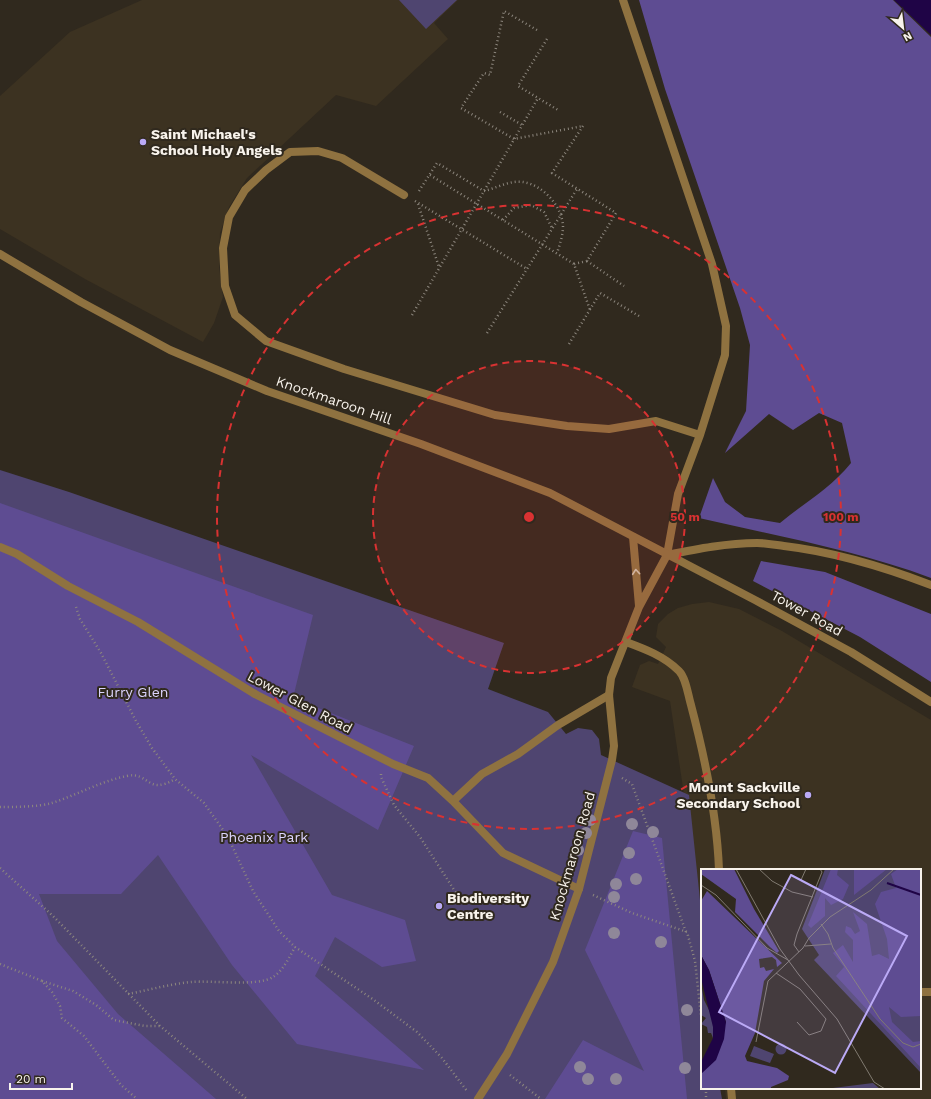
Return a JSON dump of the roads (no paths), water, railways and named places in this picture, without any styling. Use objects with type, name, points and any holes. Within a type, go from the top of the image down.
[{"type":"street","name":"Knockmaroon Road","points":[[478,1099],[499,1066],[552,962],[578,889],[610,770],[614,746],[609,695],[611,678],[639,607],[667,555],[678,494],[700,435],[725,355],[726,326],[712,264],[623,0]]},
{"type":"street","points":[[404,195],[342,158],[318,151],[290,152],[266,170],[245,190],[229,217],[223,248],[225,286],[235,315],[266,341],[344,369],[495,415],[567,426],[609,429],[656,421],[700,435]]},
{"type":"street","name":"Knockmaroon Hill","points":[[0,254],[81,302],[170,350],[267,391],[421,444],[550,493],[667,555]]},
{"type":"street","name":"Knockmaroon Road","points":[[633,537],[639,607]]},
{"type":"street","points":[[667,555],[709,547],[758,543],[800,548],[842,557],[892,570],[931,585]]},
{"type":"street","name":"Lower Glen Road","points":[[0,547],[17,554],[68,586],[138,622],[255,694],[384,760],[428,778],[453,801],[503,853],[578,889]]},
{"type":"street","name":"Tower Road","points":[[667,555],[755,600],[851,652],[931,702]]},
{"type":"street","points":[[626,642],[660,656],[680,672],[701,745],[718,847],[720,869]]},
{"type":"street","points":[[453,801],[482,774],[518,754],[558,725],[609,695]]},
{"type":"street","points":[[731,1089],[732,1099]]},
{"type":"place","name":"Saint Michael's School Holy Angels","points":[[143,142]]},
{"type":"place","name":"Mount Sackville Secondary School","points":[[808,795]]},
{"type":"place","name":"Biodiversity Centre","points":[[439,906]]},
{"type":"park label","name":"Furry Glen","points":[[133,692]]},
{"type":"park label","name":"Phoenix Park","points":[[264,837]]}]
